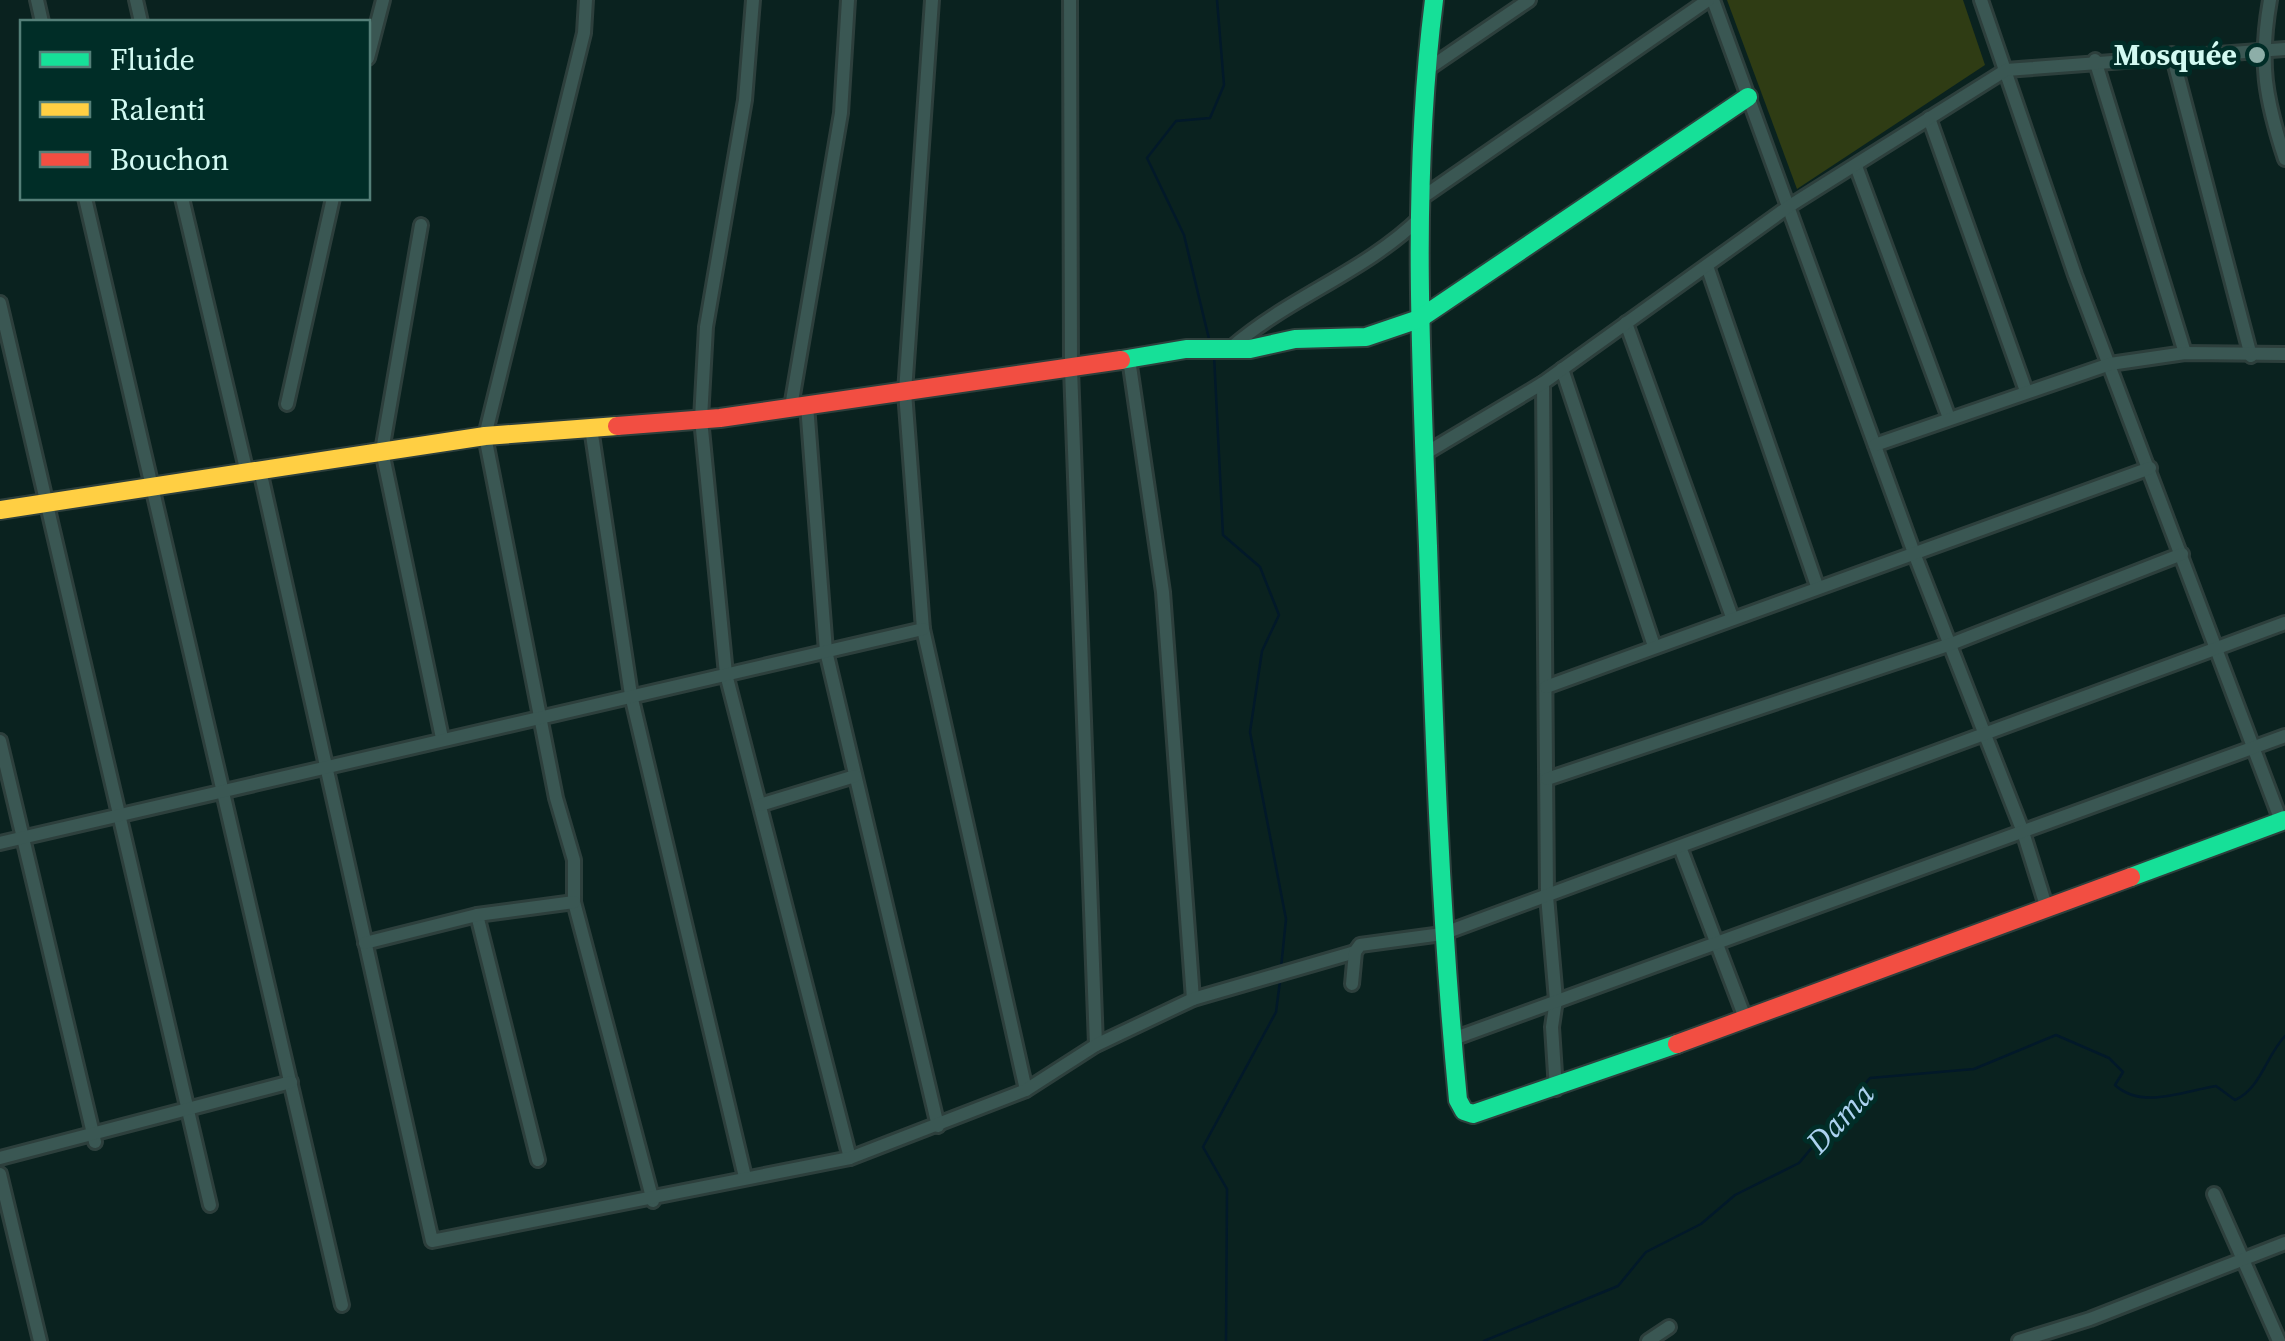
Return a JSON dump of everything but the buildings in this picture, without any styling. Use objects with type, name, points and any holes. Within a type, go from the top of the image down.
[{"type":"street","points":[[586,0],[584,33],[485,436],[539,716],[574,860],[574,902],[652,1200]]},
{"type":"street","points":[[753,0],[745,100],[706,327],[702,419],[726,674],[850,1158]]},
{"type":"street","points":[[848,0],[841,113],[799,406],[826,651],[938,1126]]},
{"type":"street","points":[[932,0],[905,392],[923,629],[1026,1090]]},
{"type":"street","points":[[1070,0],[1070,370],[1096,1045]]},
{"type":"street","points":[[1434,0],[1425,71],[1419,319],[1442,934],[1458,1100],[1464,1111],[1473,1114],[1556,1089],[2283,820],[2252,748],[2110,364],[1981,0]]},
{"type":"street","points":[[1425,71],[1529,0]]},
{"type":"street","points":[[1423,197],[1710,0],[1914,554],[2023,832],[2047,908]]},
{"type":"street","points":[[2270,0],[2261,50],[2268,97],[2285,159]]},
{"type":"street","points":[[370,47],[378,2]]},
{"type":"street","points":[[1426,453],[1542,383],[1788,207],[2006,70],[2172,54],[2285,49]]},
{"type":"street","points":[[2172,54],[2251,356]]},
{"type":"street","points":[[2096,60],[2185,353]]},
{"type":"street","points":[[0,510],[485,436],[702,419],[1070,370],[1186,348],[1250,349],[1295,339],[1366,337],[1419,319],[1748,97]]},
{"type":"street","points":[[1929,118],[2026,391]]},
{"type":"street","points":[[1856,166],[1950,418]]},
{"type":"street","points":[[85,200],[342,1305]]},
{"type":"street","points":[[183,200],[325,764],[432,1242],[850,1158],[1026,1090],[1096,1045],[1193,999],[1354,952],[1373,942],[1442,934],[2285,624]]},
{"type":"street","points":[[287,404],[333,200]]},
{"type":"street","points":[[1232,347],[1268,316],[1384,250],[1421,217]]},
{"type":"street","points":[[421,225],[382,451],[442,738]]},
{"type":"street","points":[[1707,266],[1816,586]]},
{"type":"street","points":[[0,303],[210,1205]]},
{"type":"street","points":[[1626,323],[1732,617]]},
{"type":"street","points":[[1875,445],[2110,364],[2185,353],[2285,354]]},
{"type":"street","points":[[1129,359],[1163,592],[1193,999]]},
{"type":"street","points":[[1562,369],[1654,646]]},
{"type":"street","points":[[1542,383],[1546,896],[1556,1000],[1552,1027],[1556,1089]]},
{"type":"street","points":[[591,428],[631,695],[744,1178]]},
{"type":"street","points":[[1546,687],[2150,468]]},
{"type":"street","points":[[1547,779],[1951,644],[2182,554]]},
{"type":"street","points":[[0,843],[325,764],[923,629]]},
{"type":"street","points":[[1453,1039],[2285,736]]},
{"type":"street","points":[[0,742],[94,1136]]},
{"type":"street","points":[[760,805],[856,776]]},
{"type":"street","points":[[1680,846],[1745,1018]]},
{"type":"street","points":[[365,943],[476,914],[574,902]]},
{"type":"street","points":[[476,914],[538,1160]]},
{"type":"street","points":[[1352,984],[1354,952]]},
{"type":"street","points":[[0,1158],[291,1082]]},
{"type":"street","points":[[0,1174],[40,1341]]},
{"type":"street","points":[[2214,1194],[2279,1341]]},
{"type":"street","points":[[2019,1341],[2090,1319],[2285,1244]]},
{"type":"street","points":[[1648,1341],[1670,1328]]},
{"type":"green space","points":[[1727,0],[1963,0],[1985,65],[1797,189]]},
{"type":"waterway","points":[[1210,343],[1184,235],[1147,158],[1176,121],[1210,118],[1224,85],[1217,0]]},
{"type":"waterway","points":[[1214,355],[1223,535],[1260,567],[1279,615],[1262,651],[1250,732],[1286,919],[1281,968]]},
{"type":"waterway","points":[[1226,1341],[1227,1189],[1203,1147],[1276,1012],[1280,981]]},
{"type":"waterway","name":"Dama","points":[[1484,1341],[1618,1286],[1646,1252],[1701,1224],[1735,1195],[1799,1163],[1870,1078],[1974,1069],[2056,1035],[2109,1058],[2123,1072],[2115,1085],[2126,1092],[2150,1098],[2216,1086],[2235,1100],[2251,1088],[2285,1036]]},
{"type":"traffic: fast","points":[[1434,0],[1422,136],[1421,341],[1438,823],[1458,1100],[1464,1111],[1473,1114],[1677,1044]]},
{"type":"traffic: fast","points":[[1121,360],[1186,349],[1250,349],[1295,339],[1366,337],[1419,319],[1748,97]]},
{"type":"traffic: fast","points":[[2131,877],[2285,820]]},
{"type":"traffic: slow","points":[[0,510],[485,436],[617,426]]},
{"type":"traffic: jam","points":[[617,426],[720,418],[1121,360]]},
{"type":"traffic: jam","points":[[1677,1044],[2131,877]]},
{"type":"place","name":"Mosquée","points":[[2257,55]]}]
